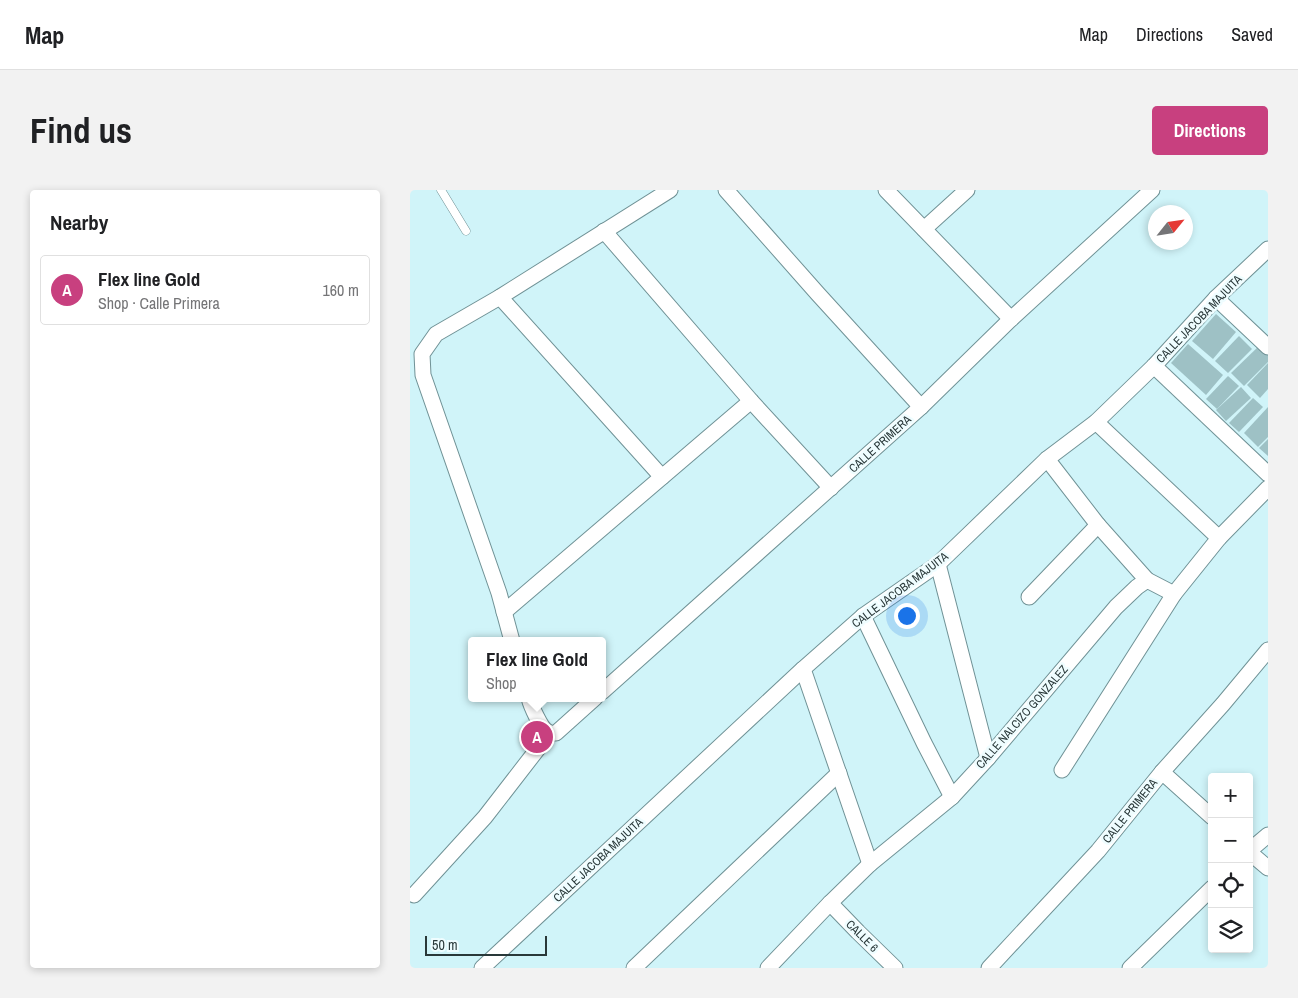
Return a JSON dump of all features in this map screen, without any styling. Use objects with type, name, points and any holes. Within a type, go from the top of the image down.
[{"type":"street","points":[[511,637],[499,593],[423,375],[422,354],[436,334],[670,190]]},
{"type":"street","points":[[726,190],[921,407]]},
{"type":"street","points":[[886,190],[1011,319]]},
{"type":"street","points":[[924,229],[966,190]]},
{"type":"street","name":"CALLE PRIMERA","points":[[606,688],[921,407],[1011,319],[1152,190]]},
{"type":"street","points":[[604,231],[751,400],[831,488]]},
{"type":"street","name":"CALLE JACOBA MAJUITA","points":[[482,968],[803,669],[863,616],[938,564],[1047,459],[1096,422],[1154,366],[1216,298],[1268,249]]},
{"type":"street","points":[[500,296],[662,477]]},
{"type":"street","points":[[1216,298],[1268,347]]},
{"type":"street","points":[[1154,366],[1268,474]]},
{"type":"street","points":[[504,612],[751,400]]},
{"type":"street","points":[[1096,422],[1219,538]]},
{"type":"street","points":[[1047,459],[1098,525],[1147,580],[1174,594]]},
{"type":"street","points":[[1062,770],[1174,594],[1219,538],[1268,488]]},
{"type":"street","points":[[1029,597],[1098,525]]},
{"type":"street","points":[[938,564],[988,758]]},
{"type":"street","name":"CALLE NALCIZO GONZALEZ","points":[[768,968],[870,864],[952,796],[988,758],[1116,607],[1147,580]]},
{"type":"street","points":[[863,616],[924,743],[952,796]]},
{"type":"street","name":"CALLE PRIMERA","points":[[989,968],[1098,851],[1162,772],[1268,650]]},
{"type":"street","points":[[803,669],[870,864]]},
{"type":"street","points":[[530,702],[547,732]]},
{"type":"street","points":[[547,732],[556,733],[591,702]]},
{"type":"street","points":[[414,895],[485,817],[547,732]]},
{"type":"street","points":[[1162,772],[1208,814]]},
{"type":"street","points":[[634,968],[839,773]]},
{"type":"street","points":[[1253,848],[1268,835]]},
{"type":"street","points":[[1253,855],[1268,868]]},
{"type":"street","points":[[1130,968],[1208,892]]},
{"type":"street","name":"CALLE 6","points":[[830,903],[896,968]]},
{"type":"lane","points":[[441,190],[466,231]]},
{"type":"building","points":[[1216,314],[1236,332],[1213,359],[1192,341]]},
{"type":"building","points":[[1239,336],[1252,349],[1228,373],[1215,361]]},
{"type":"building","points":[[1188,344],[1223,375],[1206,395],[1171,363]]},
{"type":"building","points":[[1260,345],[1268,354],[1268,362],[1244,386],[1231,373]]},
{"type":"building","points":[[1268,363],[1268,389],[1260,398],[1247,385]]},
{"type":"building","points":[[1228,376],[1239,386],[1217,409],[1206,399]]},
{"type":"building","points":[[1241,387],[1251,398],[1226,421],[1216,410]]},
{"type":"building","points":[[1253,398],[1263,407],[1239,432],[1229,423]]},
{"type":"building","points":[[1268,407],[1268,437],[1258,447],[1244,433]]},
{"type":"building","points":[[1268,439],[1268,456],[1259,448]]},
{"type":"place","name":"Flex line Gold","points":[[537,737]]}]
